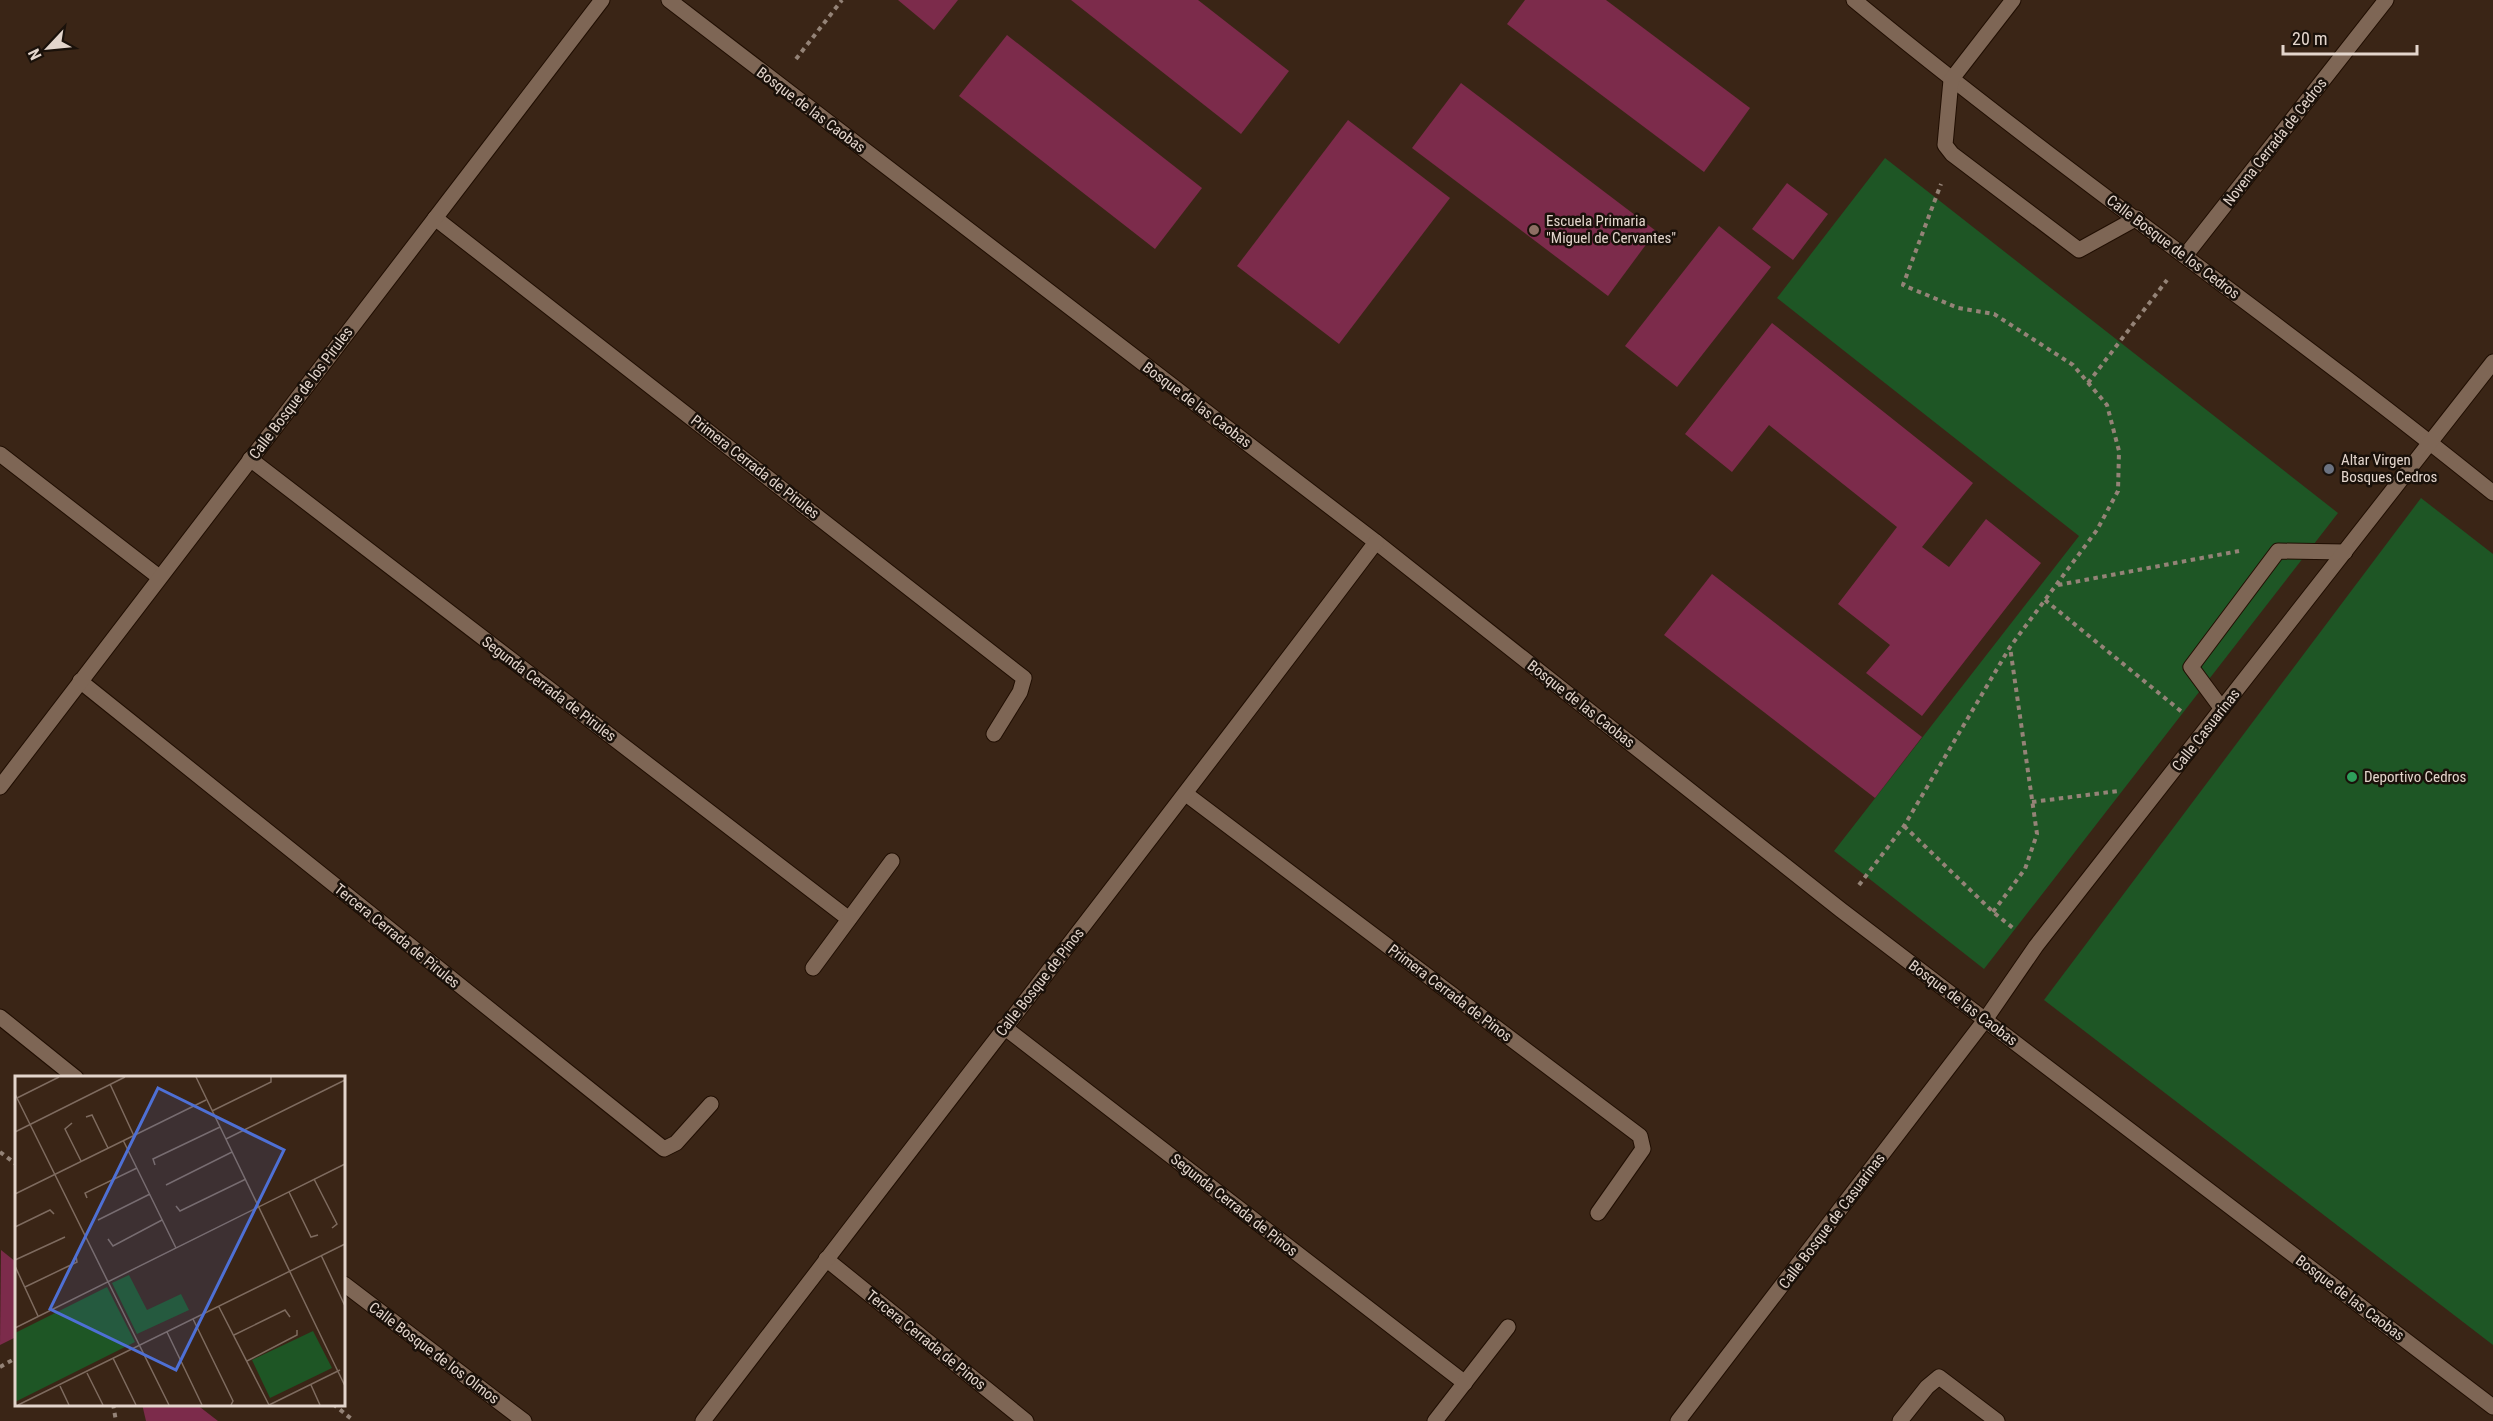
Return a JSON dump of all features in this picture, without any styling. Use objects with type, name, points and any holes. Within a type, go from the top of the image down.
[{"type":"street","name":"Calle Bosque de los Pirules","points":[[0,787],[602,0]]},
{"type":"street","name":"Bosque de las Caobas","points":[[669,0],[1376,542],[1841,910],[2493,1407]]},
{"type":"street","name":"Calle Bosque de los Cedros","points":[[1854,0],[1951,80],[2431,442],[2493,493]]},
{"type":"street","points":[[2013,0],[1951,80],[1945,145],[1953,154],[2079,250],[2136,218]]},
{"type":"street","name":"Novena Cerrada de Cedros","points":[[2185,256],[2386,0]]},
{"type":"street","name":"Primera Cerrada de Pirules","points":[[435,218],[1024,678],[1020,692],[994,734]]},
{"type":"street","points":[[2431,442],[2493,362]]},
{"type":"street","name":"Calle Casuarinas","points":[[1985,1020],[2036,946],[2431,442]]},
{"type":"street","points":[[0,454],[159,578]]},
{"type":"street","name":"Segunda Cerrada de Pirules","points":[[250,459],[849,919]]},
{"type":"street","name":"Calle Bosque de Pinos","points":[[703,1421],[1186,794],[1376,542]]},
{"type":"street","points":[[2222,709],[2191,667],[2278,551],[2345,552]]},
{"type":"street","name":"Tercera Cerrada de Pirules","points":[[80,681],[664,1149],[676,1143],[711,1104]]},
{"type":"street","name":"Primera Cerrada de Pinos","points":[[1186,794],[1640,1136],[1643,1149],[1598,1213]]},
{"type":"street","points":[[813,968],[892,861]]},
{"type":"street","points":[[0,1017],[75,1076]]},
{"type":"street","name":"Calle Bosque de Casuarinas","points":[[1678,1421],[1985,1020]]},
{"type":"street","name":"Segunda Cerrada de Pinos","points":[[1004,1028],[1465,1383]]},
{"type":"street","name":"Tercera Cerrada de Pinos","points":[[826,1259],[1026,1421]]},
{"type":"street","name":"Calle Bosque de los Olmos","points":[[345,1285],[524,1421]]},
{"type":"street","points":[[1435,1421],[1508,1327]]},
{"type":"street","points":[[1900,1421],[1927,1387],[1939,1377],[1997,1421]]},
{"type":"path","points":[[777,84],[842,0]]},
{"type":"path","points":[[1841,910],[1904,826],[2010,647],[2097,530],[2118,491],[2119,451],[2107,405],[2073,365],[1994,314],[1958,308],[1903,285],[1953,154]]},
{"type":"path","points":[[2088,383],[2185,256]]},
{"type":"path","points":[[2057,585],[2246,550]]},
{"type":"path","points":[[2045,600],[2205,731]]},
{"type":"path","points":[[1993,912],[2025,869],[2037,834],[2010,647]]},
{"type":"path","points":[[2032,802],[2162,785]]},
{"type":"path","points":[[1904,826],[1993,912],[2036,946]]},
{"type":"path","points":[[0,1152],[15,1163]]},
{"type":"path","points":[[0,1367],[15,1359]]},
{"type":"path","points":[[113,1406],[116,1421]]},
{"type":"path","points":[[335,1406],[354,1421]]},
{"type":"green space","points":[[1885,158],[2338,513],[1984,969],[1834,851],[2079,536],[1777,298]]},
{"type":"green space","name":"Deportivo Cedros","points":[[2421,498],[2493,554],[2493,1345],[2044,1000]]},
{"type":"building","points":[[898,0],[958,0],[934,30]]},
{"type":"building","points":[[1071,0],[1198,0],[1289,71],[1241,134]]},
{"type":"building","points":[[1525,0],[1606,0],[1750,108],[1704,172],[1507,24]]},
{"type":"building","points":[[1007,35],[1202,188],[1155,249],[959,96]]},
{"type":"building","points":[[1461,83],[1656,231],[1608,296],[1412,148]]},
{"type":"building","points":[[1348,120],[1450,198],[1339,344],[1237,266]]},
{"type":"building","points":[[1787,183],[1828,214],[1793,260],[1752,229]]},
{"type":"building","points":[[1719,226],[1771,267],[1677,387],[1625,346]]},
{"type":"building","points":[[1772,323],[1973,483],[1922,547],[1949,567],[1986,519],[2041,563],[1922,716],[1866,673],[1890,645],[1838,604],[1897,527],[1769,425],[1732,472],[1685,434]]},
{"type":"building","points":[[1712,574],[1922,737],[1875,798],[1664,635]]},
{"type":"building","points":[[1,1250],[15,1261],[15,1338],[0,1345]]},
{"type":"building","points":[[142,1406],[199,1406],[218,1421],[146,1421]]},
{"type":"place","name":"Escuela Primaria \"Miguel de Cervantes\"","points":[[1534,230]]},
{"type":"place","name":"Altar Virgen Bosques Cedros","points":[[2329,469]]},
{"type":"place","name":"Deportivo Cedros","points":[[2352,777]]}]
